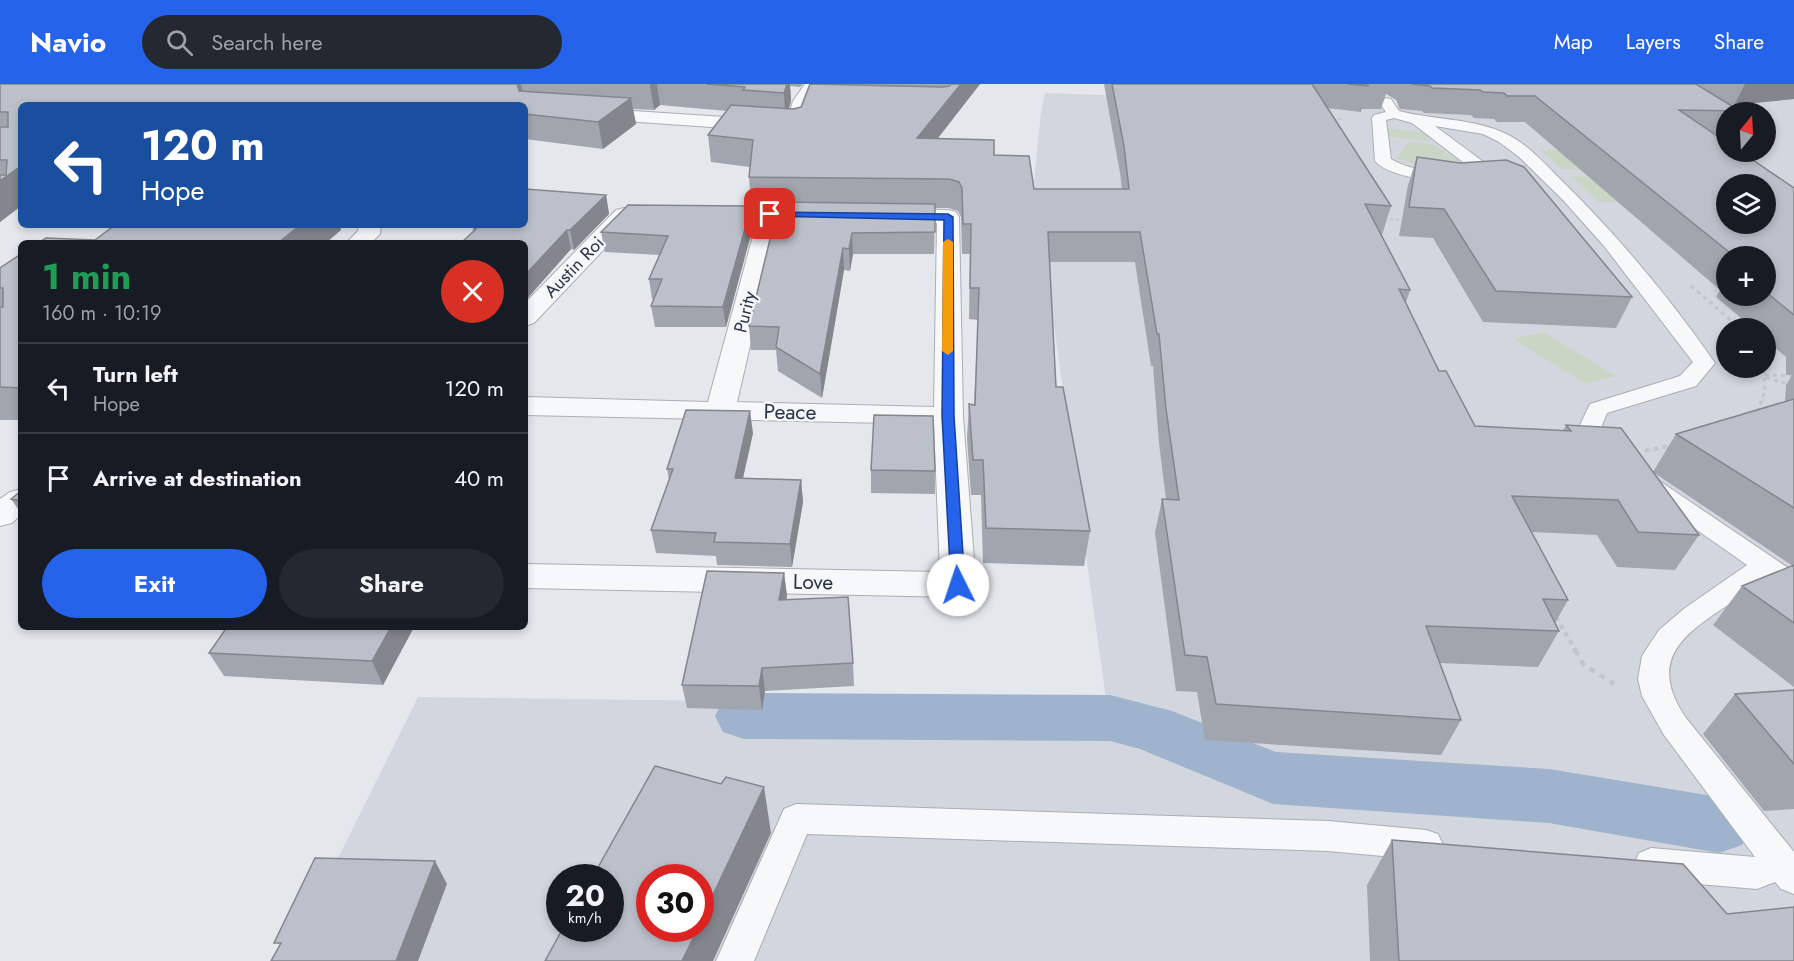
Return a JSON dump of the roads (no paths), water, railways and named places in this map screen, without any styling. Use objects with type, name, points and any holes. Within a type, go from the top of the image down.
[{"type":"street","points":[[782,93],[807,93],[825,101]]},
{"type":"street","points":[[528,109],[792,136],[807,93]]},
{"type":"street","points":[[1370,93],[1390,108]]},
{"type":"street","points":[[691,214],[841,215]]},
{"type":"street","name":"Purity","points":[[720,411],[770,214]]},
{"type":"street","name":"Austin Roi","points":[[528,315],[624,215],[657,215]]},
{"type":"street","points":[[865,216],[948,217],[948,416]]},
{"type":"street","points":[[361,240],[369,234],[370,228]]},
{"type":"street","name":"Peace","points":[[528,406],[948,416]]},
{"type":"street","name":"Love","points":[[528,576],[958,585],[948,416]]},
{"type":"street","points":[[0,515],[18,501]]},
{"type":"lane","points":[[1390,108],[1417,120],[1483,168],[1480,172],[1435,175],[1402,171],[1390,166],[1383,161],[1379,118],[1390,108]]},
{"type":"lane","points":[[1417,120],[1450,124],[1496,135],[1524,153],[1583,212],[1663,306],[1704,363],[1688,381],[1598,409],[1591,425],[1604,448],[1624,465],[1794,585]]},
{"type":"lane","points":[[1765,564],[1690,619],[1665,644],[1656,660],[1654,685],[1657,696],[1684,738],[1788,871]]},
{"type":"lane","points":[[735,961],[796,819],[1328,836],[1460,848]]},
{"type":"lane","points":[[1614,861],[1757,873],[1788,871]]},
{"type":"waterway","points":[[744,716],[1110,718],[1151,728],[1273,778],[1549,796],[1719,825]]}]
